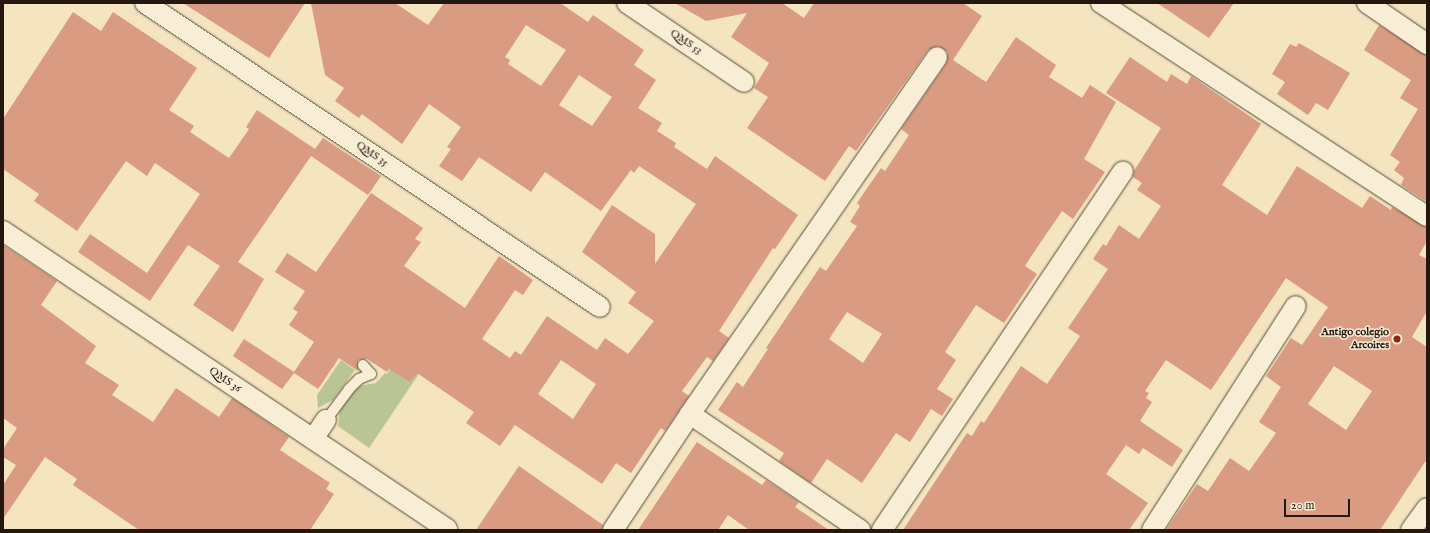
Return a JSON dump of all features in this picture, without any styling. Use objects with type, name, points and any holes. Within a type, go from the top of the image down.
[{"type":"street","name":"QMS 35","points":[[145,3],[600,307]]},
{"type":"street","name":"QMS 53","points":[[627,3],[744,82]]},
{"type":"street","points":[[1100,3],[1427,216]]},
{"type":"street","points":[[1366,3],[1427,44]]},
{"type":"street","points":[[613,530],[690,414],[937,57]]},
{"type":"street","points":[[882,530],[1123,172]]},
{"type":"street","name":"QMS 36","points":[[3,231],[447,529]]},
{"type":"street","points":[[1152,530],[1296,306]]},
{"type":"street","points":[[690,414],[860,530]]},
{"type":"street","points":[[313,439],[326,420]]},
{"type":"street","points":[[1411,530],[1427,508]]},
{"type":"lane","points":[[326,420],[349,388],[359,379],[370,374],[363,365]]},
{"type":"green space","points":[[413,336],[435,350],[369,448],[338,426],[340,406],[359,386],[376,383],[385,373],[387,374]]},
{"type":"green space","points":[[341,360],[355,370],[333,400],[318,408],[317,395]]},
{"type":"building","points":[[183,3],[305,3],[269,58]]},
{"type":"building","points":[[311,3],[395,3],[428,25],[444,3],[560,3],[588,22],[593,15],[644,50],[634,65],[656,80],[638,108],[662,123],[657,131],[676,143],[674,147],[707,169],[715,156],[798,215],[775,249],[773,248],[719,331],[729,338],[713,361],[707,357],[682,391],[689,396],[665,431],[661,428],[631,473],[616,463],[602,484],[515,425],[500,446],[466,423],[474,412],[417,373],[410,382],[389,369],[387,372],[367,359],[358,360],[358,371],[339,358],[318,389],[294,373],[282,389],[233,356],[244,339],[294,372],[314,342],[289,325],[298,312],[293,309],[305,291],[275,272],[287,253],[316,272],[371,193],[423,228],[415,239],[421,242],[404,266],[465,308],[499,256],[533,280],[523,295],[515,290],[482,339],[510,358],[515,351],[521,355],[547,316],[597,350],[605,338],[628,354],[654,321],[628,303],[636,292],[582,252],[612,205],[655,234],[655,264],[696,204],[639,166],[634,173],[631,170],[601,211],[545,172],[531,192],[479,157],[462,181],[439,166],[451,149],[447,147],[461,127],[429,104],[402,144],[362,114],[359,118],[335,101],[344,88],[325,75]],"holes":[[[526,25],[566,50],[541,86],[508,64],[510,60],[505,57]],[[579,75],[612,97],[592,126],[559,105]],[[561,360],[596,384],[573,419],[538,394]]]},
{"type":"building","points":[[675,3],[782,3],[804,18],[814,3],[963,3],[982,16],[953,60],[986,82],[1016,37],[1056,65],[1049,77],[1082,98],[1090,85],[1116,102],[1084,159],[1105,172],[1073,219],[1062,211],[1032,255],[1025,266],[1037,274],[1004,323],[976,305],[945,352],[956,360],[937,389],[953,399],[942,416],[931,409],[910,442],[896,433],[862,483],[827,459],[811,483],[779,461],[784,453],[718,410],[737,382],[743,387],[768,349],[766,348],[820,267],[826,271],[857,226],[850,222],[860,206],[857,203],[881,168],[885,171],[909,135],[901,129],[946,64],[948,52],[938,46],[928,50],[856,151],[849,146],[825,181],[747,128],[768,97],[754,88],[769,63],[731,37],[747,13],[706,21]],"holes":[[[847,312],[882,334],[863,363],[829,339]]]},
{"type":"building","points":[[1157,3],[1234,3],[1209,38]]},
{"type":"building","points":[[73,12],[101,31],[113,12],[197,68],[169,110],[194,126],[190,132],[229,158],[249,129],[246,127],[257,110],[315,149],[323,138],[381,176],[368,195],[311,156],[238,262],[264,279],[233,332],[193,305],[220,266],[188,245],[150,301],[78,252],[90,234],[147,273],[200,194],[155,163],[147,176],[126,161],[77,231],[34,201],[39,194],[3,169],[3,119]]},
{"type":"building","points":[[1379,25],[1427,55],[1427,202],[1401,185],[1404,178],[1394,170],[1400,162],[1390,155],[1418,109],[1400,98],[1411,80],[1364,50]]},
{"type":"building","points":[[1299,43],[1350,73],[1328,110],[1316,103],[1308,115],[1277,94],[1285,82],[1272,74],[1290,44],[1296,47]]},
{"type":"building","points":[[1130,57],[1167,82],[1171,74],[1187,84],[1191,76],[1261,124],[1222,185],[1267,215],[1297,166],[1362,208],[1370,196],[1391,210],[1392,207],[1427,227],[1427,241],[1419,255],[1427,259],[1427,311],[1412,337],[1427,347],[1427,459],[1380,530],[1166,530],[1197,484],[1208,491],[1230,458],[1249,471],[1276,433],[1259,422],[1281,387],[1266,376],[1291,338],[1302,345],[1328,307],[1286,278],[1211,390],[1166,360],[1145,391],[1149,393],[1146,398],[1152,402],[1140,421],[1183,450],[1172,467],[1143,448],[1139,454],[1126,445],[1106,474],[1148,503],[1129,530],[903,530],[967,433],[972,436],[981,421],[984,423],[1021,366],[1047,384],[1080,336],[1068,328],[1108,269],[1093,259],[1103,244],[1106,246],[1119,225],[1139,239],[1161,206],[1137,190],[1142,183],[1133,177],[1134,171],[1161,128],[1106,93]],"holes":[[[1334,366],[1372,391],[1346,430],[1308,404]]]},
{"type":"building","points":[[3,245],[57,281],[41,305],[96,346],[85,363],[119,385],[112,395],[153,422],[176,388],[219,417],[232,398],[289,437],[280,450],[330,483],[326,489],[334,494],[310,530],[139,530],[73,485],[77,479],[45,457],[3,519],[3,485],[16,465],[3,457],[3,449],[17,428],[3,418]]},
{"type":"building","points":[[697,442],[762,485],[766,480],[799,502],[795,507],[829,530],[749,530],[728,515],[718,530],[638,530]]},
{"type":"building","points":[[519,466],[603,525],[602,530],[476,530]]},
{"type":"place","name":"Antigo colegio Arcoires","points":[[1397,339]]}]
